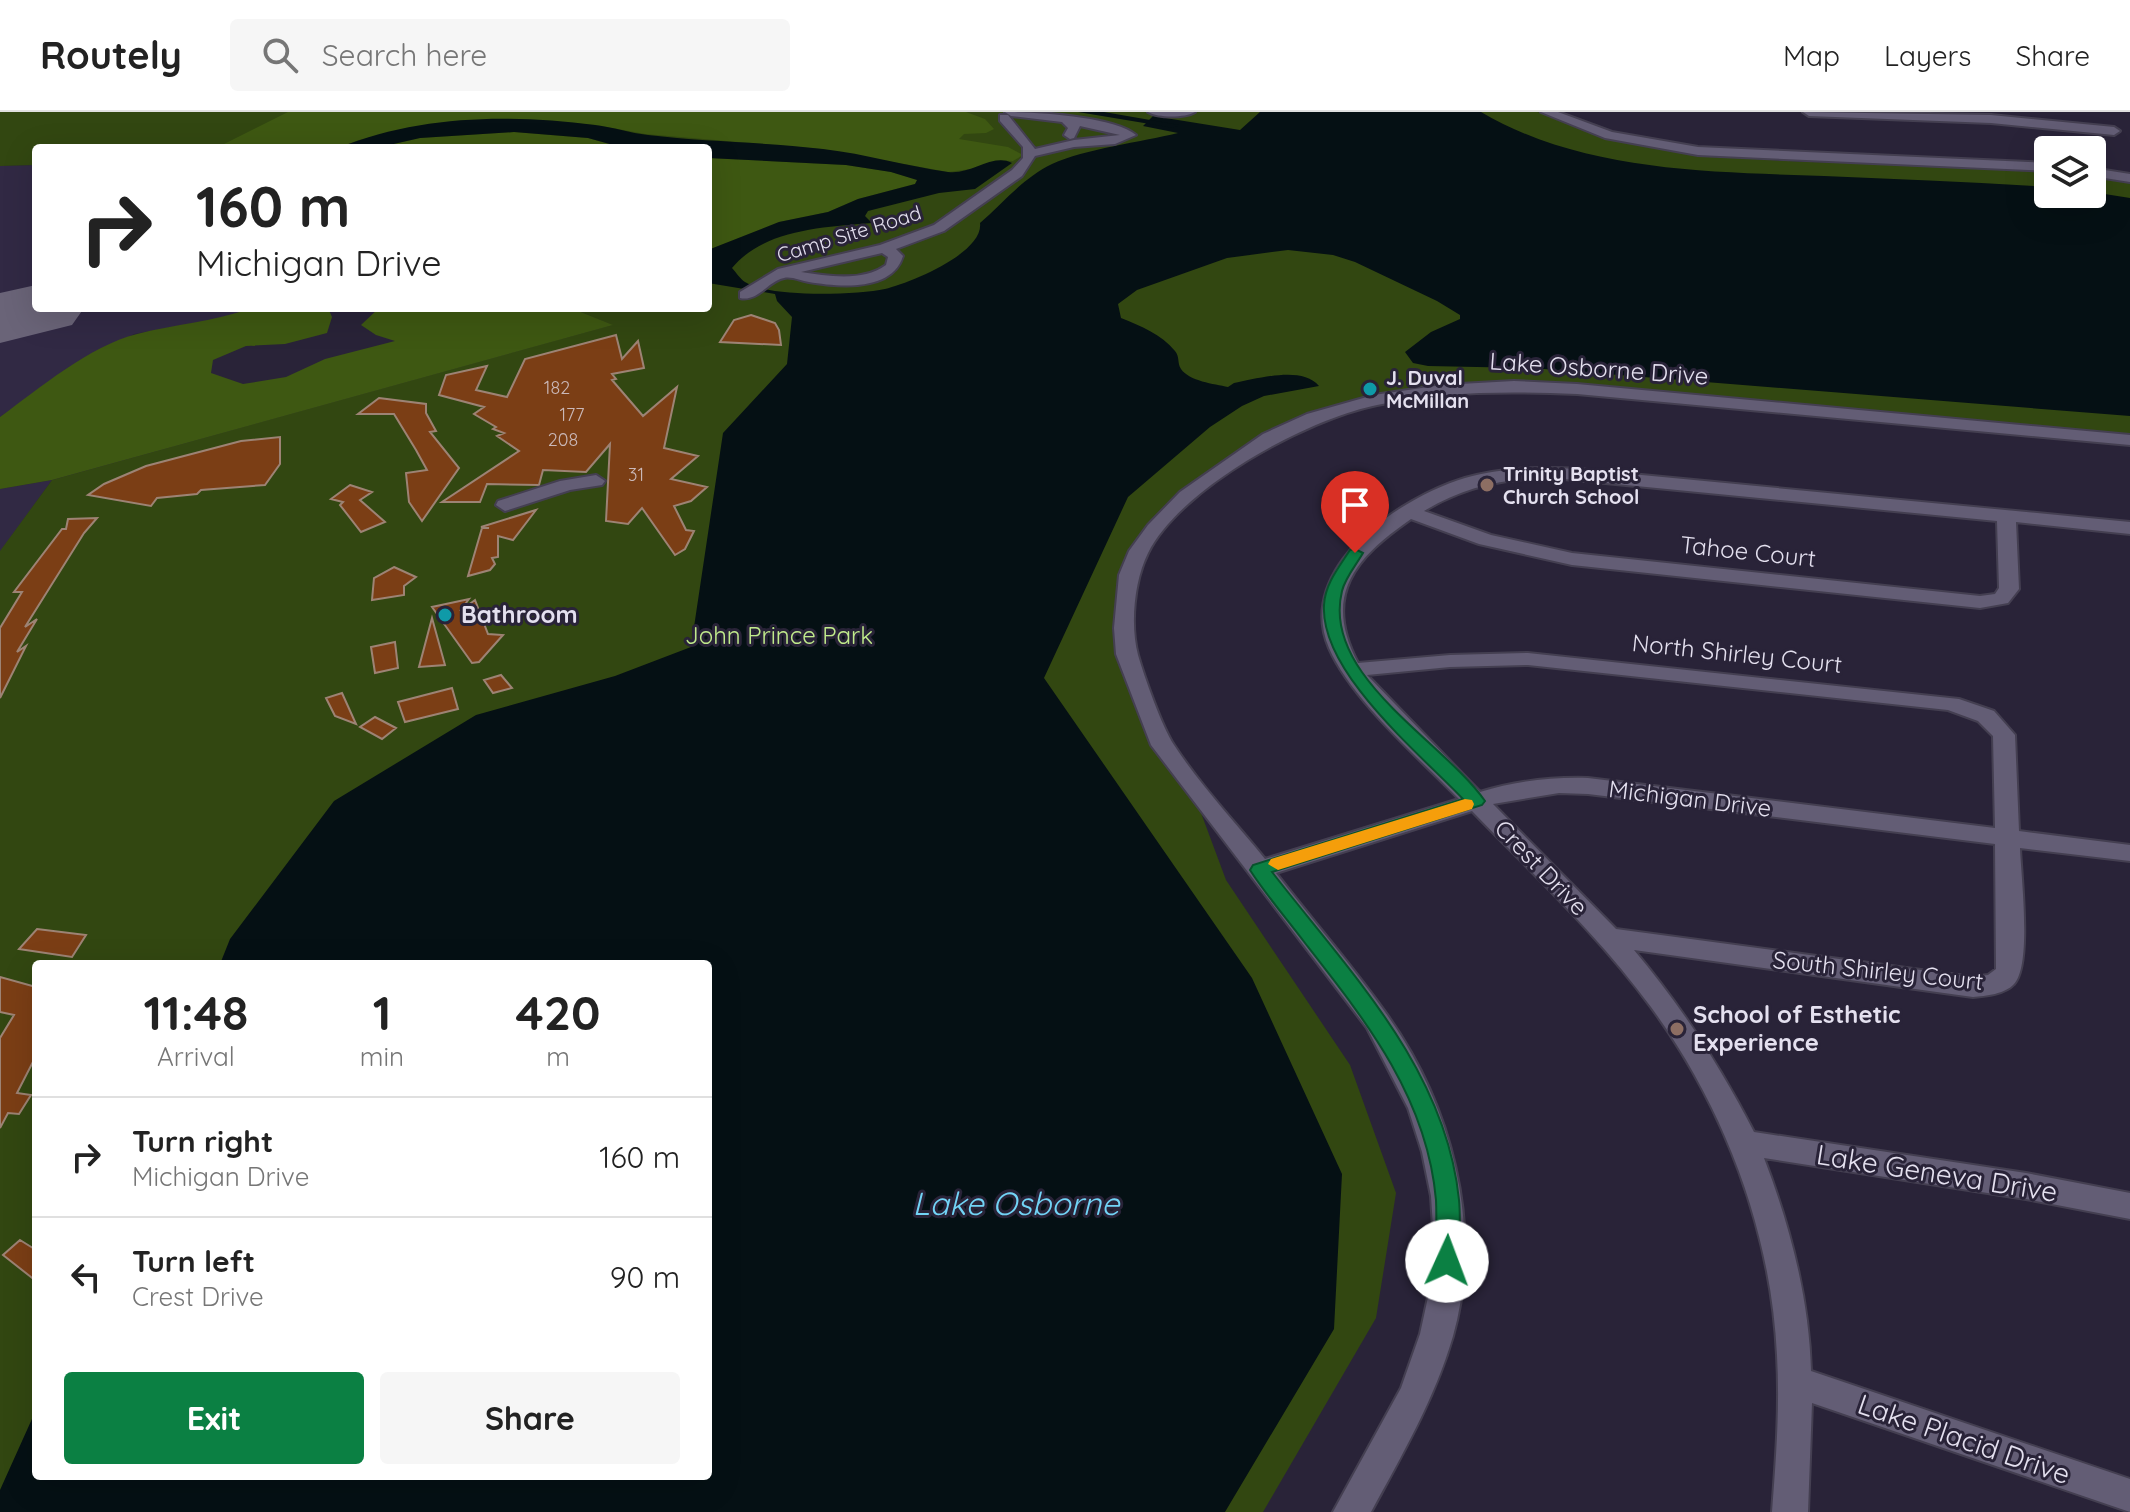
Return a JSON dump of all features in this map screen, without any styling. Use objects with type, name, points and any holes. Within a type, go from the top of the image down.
[{"type":"street","points":[[1154,112],[1189,112]]},
{"type":"street","points":[[1547,112],[1609,135],[1698,151],[2034,166]]},
{"type":"street","points":[[1809,112],[1991,115],[2114,131]]},
{"type":"street","points":[[1001,115],[1027,114],[1106,127],[1130,135],[1105,142],[1069,144],[1017,173]]},
{"type":"street","points":[[1001,115],[1029,149],[1047,154]]},
{"type":"street","points":[[1069,144],[1067,141],[1074,127],[1071,121]]},
{"type":"street","name":"Camp Site Road","points":[[745,295],[776,276],[885,248],[939,228],[1017,173],[1029,158],[1029,149]]},
{"type":"street","points":[[2106,174],[2130,178]]},
{"type":"street","points":[[776,276],[834,281],[871,278],[897,263],[896,256],[885,248]]},
{"type":"street","name":"Lake Osborne Drive","points":[[1351,1512],[1406,1415],[1422,1378],[1439,1324],[1449,1235],[1439,1151],[1424,1104],[1403,1061],[1377,1021],[1162,745],[1127,654],[1124,628],[1129,575],[1139,551],[1155,529],[1209,479],[1286,429],[1343,408],[1391,397],[1454,389],[1514,386],[1577,389],[2130,440]]},
{"type":"street","name":"Crest Drive","points":[[1790,1512],[1797,1457],[1798,1382],[1792,1314],[1780,1252],[1744,1143],[1695,1049],[1664,1004],[1608,937],[1351,670],[1333,626],[1335,587],[1355,553],[1409,512],[1433,497],[1470,483],[1504,476],[1553,473],[2130,528]]},
{"type":"street","points":[[505,505],[567,485],[596,481]]},
{"type":"street","name":"Tahoe Court","points":[[1409,512],[1486,540],[1572,559],[1980,602],[2001,599],[2009,589],[2006,514]]},
{"type":"street","name":"North Shirley Court","points":[[1351,670],[1481,659],[1564,662],[1966,707],[1991,719],[2004,735],[2008,837]]},
{"type":"street","name":"Michigan Drive","points":[[1259,870],[1476,801],[1532,787],[1588,786],[2130,853]]},
{"type":"street","name":"South Shirley Court","points":[[1608,937],[1973,987],[1988,986],[2001,982],[2008,975],[2011,965],[2008,837]]},
{"type":"street","name":"Lake Geneva Drive","points":[[1744,1143],[2026,1186],[2130,1206]]},
{"type":"street","name":"Lake Placid Drive","points":[[1798,1382],[2130,1496]]},
{"type":"shaded area","points":[[32,165],[32,312],[241,312],[134,334],[78,362],[0,417],[0,166]]},
{"type":"shaded area","points":[[52,480],[0,552],[0,489]]},
{"type":"green space","name":"Lake Osborne","points":[[0,112],[1538,112],[1597,134],[1659,148],[1723,157],[2034,170],[2034,208],[2106,208],[2106,178],[2130,182],[2130,439],[1482,384],[1416,388],[1369,398],[1228,461],[1132,554],[1116,621],[1122,671],[1191,786],[1226,880],[1350,1065],[1396,1193],[1376,1318],[1263,1512],[0,1512],[0,551],[52,480],[612,325],[581,312],[712,312],[712,144],[32,144],[32,165],[0,166]]},
{"type":"green space","points":[[288,112],[966,112],[985,119],[994,129],[986,133],[964,134],[959,139],[1008,147],[1023,155],[1013,161],[996,160],[979,168],[948,172],[821,149],[517,119],[430,124],[348,144],[224,144]]},
{"type":"green space","points":[[514,132],[588,138],[610,144],[394,144],[420,138]]},
{"type":"green space","points":[[712,158],[846,165],[918,180],[915,184],[858,199],[828,212],[779,222],[712,248]]},
{"type":"green space","points":[[239,312],[330,312],[332,317],[327,333],[285,344],[246,346],[213,360],[211,373],[243,384],[286,377],[325,359],[395,341],[376,335],[361,325],[375,312],[581,312],[613,325],[52,480],[0,489],[0,417],[48,381],[101,348],[137,334]]},
{"type":"water","name":"Lake Osborne","points":[[1260,112],[1481,112],[1520,132],[1561,147],[1648,165],[1736,173],[2034,186],[2034,208],[2106,208],[2106,194],[2130,198],[2130,416],[1532,368],[1413,363],[1405,352],[1431,332],[1460,319],[1460,315],[1355,262],[1333,255],[1288,250],[1227,258],[1137,290],[1118,304],[1121,318],[1163,340],[1175,351],[1181,369],[1190,376],[1228,387],[1255,379],[1291,375],[1302,376],[1319,386],[1264,396],[1242,406],[1210,427],[1128,497],[1044,678],[1252,978],[1342,1174],[1334,1329],[1225,1512],[0,1512],[0,1490],[32,1419],[32,1480],[712,1480],[712,960],[222,960],[230,939],[334,801],[476,715],[615,676],[691,647],[723,433],[787,364],[792,317],[777,301],[775,294],[712,284],[712,248],[779,222],[828,212],[858,199],[915,184],[917,180],[891,172],[846,165],[712,158],[712,144],[610,144],[588,138],[514,132],[420,138],[394,144],[349,144],[432,123],[530,119],[670,137],[823,149],[948,172],[989,162],[1012,163],[975,189],[939,193],[868,211],[865,216],[872,223],[796,232],[778,238],[745,255],[732,268],[743,281],[757,287],[792,293],[834,294],[885,289],[943,265],[970,245],[978,234],[980,223],[1014,191],[1052,164],[1097,150],[1178,133],[1143,126],[1153,116],[1240,130]]},
{"type":"building","points":[[751,315],[775,323],[781,345],[720,342],[734,320]]},
{"type":"building","points":[[616,335],[622,359],[638,341],[644,368],[612,374],[616,379],[612,380],[643,416],[677,387],[664,448],[698,456],[671,479],[707,487],[691,501],[674,506],[686,530],[694,531],[685,549],[675,555],[642,508],[628,524],[606,521],[610,444],[586,472],[543,470],[539,485],[487,484],[480,502],[442,502],[519,451],[497,436],[504,433],[493,429],[496,427],[474,414],[484,407],[439,395],[446,375],[487,366],[476,390],[507,397],[525,359]]},
{"type":"building","points":[[379,398],[426,404],[426,413],[436,431],[430,432],[459,468],[422,521],[409,502],[406,473],[427,470],[416,450],[394,414],[358,414]]},
{"type":"building","points":[[280,437],[280,464],[265,485],[201,490],[197,494],[157,498],[151,506],[88,495],[104,484],[146,466],[241,441]]},
{"type":"building","points":[[350,485],[372,492],[360,500],[385,522],[361,532],[340,505],[343,502],[331,499]]},
{"type":"building","points":[[536,510],[513,540],[498,536],[498,557],[492,558],[495,564],[490,570],[468,576],[482,528],[489,528],[481,527]]},
{"type":"building","points":[[97,518],[84,533],[25,627],[37,619],[17,652],[26,646],[0,698],[0,628],[22,592],[14,592],[62,529],[66,529],[68,519]]},
{"type":"building","points":[[394,567],[416,577],[404,586],[404,595],[372,600],[374,578]]},
{"type":"building","points":[[469,599],[460,611],[475,600],[488,634],[503,635],[479,662],[472,663],[432,607]]},
{"type":"building","points":[[432,618],[445,665],[419,667],[423,652]]},
{"type":"building","points":[[395,642],[398,668],[375,673],[371,647]]},
{"type":"building","points":[[501,675],[512,688],[493,693],[484,680]]},
{"type":"building","points":[[452,688],[458,709],[405,722],[398,702]]},
{"type":"building","points":[[342,693],[356,724],[335,716],[326,698]]},
{"type":"building","points":[[375,717],[396,728],[382,739],[360,727]]},
{"type":"building","points":[[37,929],[86,935],[72,957],[19,949]]},
{"type":"building","points":[[0,977],[32,986],[32,1064],[17,1093],[31,1095],[19,1114],[8,1113],[0,1128],[0,1038],[14,1015],[0,1012]]},
{"type":"building","points":[[20,1240],[32,1248],[32,1278],[3,1255]]},
{"type":"waterway","points":[[1083,112],[1174,125]]},
{"type":"runway","points":[[0,318],[32,311]]},
{"type":"slow traffic","points":[[1278,864],[1465,804]]},
{"type":"place","name":"J. Duval McMillan","points":[[1370,389]]},
{"type":"place","name":"Trinity Baptist Church School","points":[[1487,485]]},
{"type":"place","name":"Bathroom","points":[[445,615]]},
{"type":"place","name":"School of Esthetic Experience","points":[[1677,1029]]},
{"type":"route","points":[[1355,553],[1335,587],[1332,606],[1336,640],[1346,662],[1365,688],[1476,801],[1259,870],[1377,1021],[1403,1061],[1424,1104],[1439,1151],[1447,1200],[1447,1261]]},
{"type":"park label","name":"John Prince Park","points":[[779,636]]}]
